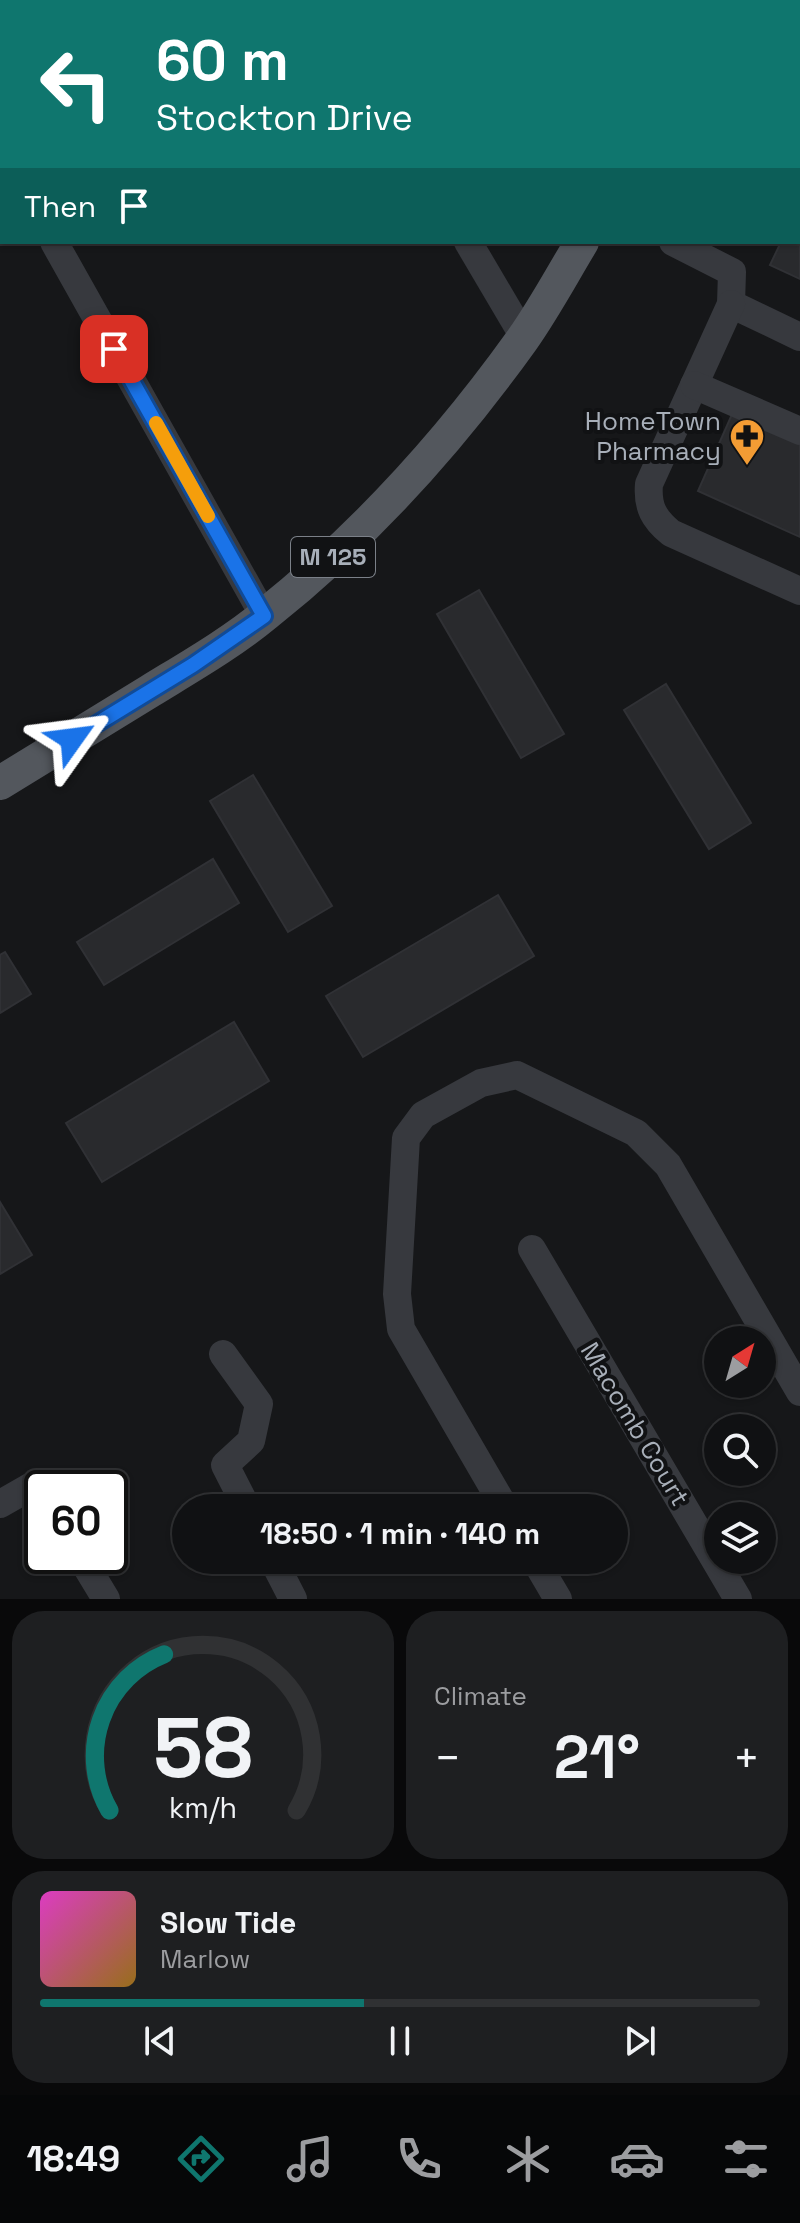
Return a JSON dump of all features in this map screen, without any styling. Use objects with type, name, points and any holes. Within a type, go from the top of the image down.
[{"type":"main road","name":"M 125","points":[[0,783],[193,665],[264,616],[331,560],[444,441],[524,337],[581,244]]},
{"type":"street","points":[[55,244],[264,616]]},
{"type":"street","points":[[469,244],[524,337]]},
{"type":"street","points":[[677,244],[732,272],[731,304],[649,484],[648,499],[658,522],[671,533],[800,591]]},
{"type":"street","points":[[731,304],[800,337]]},
{"type":"street","points":[[694,385],[800,431]]},
{"type":"street","points":[[497,1494],[401,1329],[397,1294],[406,1138],[423,1115],[481,1083],[517,1075],[636,1133],[668,1165],[800,1392]]},
{"type":"street","name":"Macomb Court","points":[[532,1249],[738,1599]]},
{"type":"street","points":[[223,1354],[259,1404],[251,1441],[225,1465],[240,1494]]},
{"type":"street","points":[[0,1504],[24,1490]]},
{"type":"street","points":[[91,1574],[106,1599]]},
{"type":"street","points":[[280,1574],[293,1599]]},
{"type":"street","points":[[543,1574],[558,1599]]},
{"type":"building","points":[[780,244],[800,244],[800,279],[770,265]]},
{"type":"building","points":[[733,412],[800,441],[800,537],[698,491]]},
{"type":"building","points":[[479,590],[564,734],[521,758],[437,614]]},
{"type":"building","points":[[666,684],[751,823],[709,849],[624,710]]},
{"type":"building","points":[[253,775],[332,906],[288,932],[210,801]]},
{"type":"building","points":[[213,859],[239,903],[104,985],[77,942]]},
{"type":"building","points":[[498,895],[534,956],[363,1057],[326,996]]},
{"type":"building","points":[[5,952],[31,994],[0,1013],[0,955]]},
{"type":"building","points":[[234,1022],[269,1081],[102,1182],[66,1123]]},
{"type":"building","points":[[0,1202],[32,1255],[0,1274]]},
{"type":"slow traffic","points":[[156,423],[208,516]]},
{"type":"place","name":"HomeTown Pharmacy","points":[[747,467]]},
{"type":"route","points":[[72,739],[193,665],[264,616],[114,349]]}]
